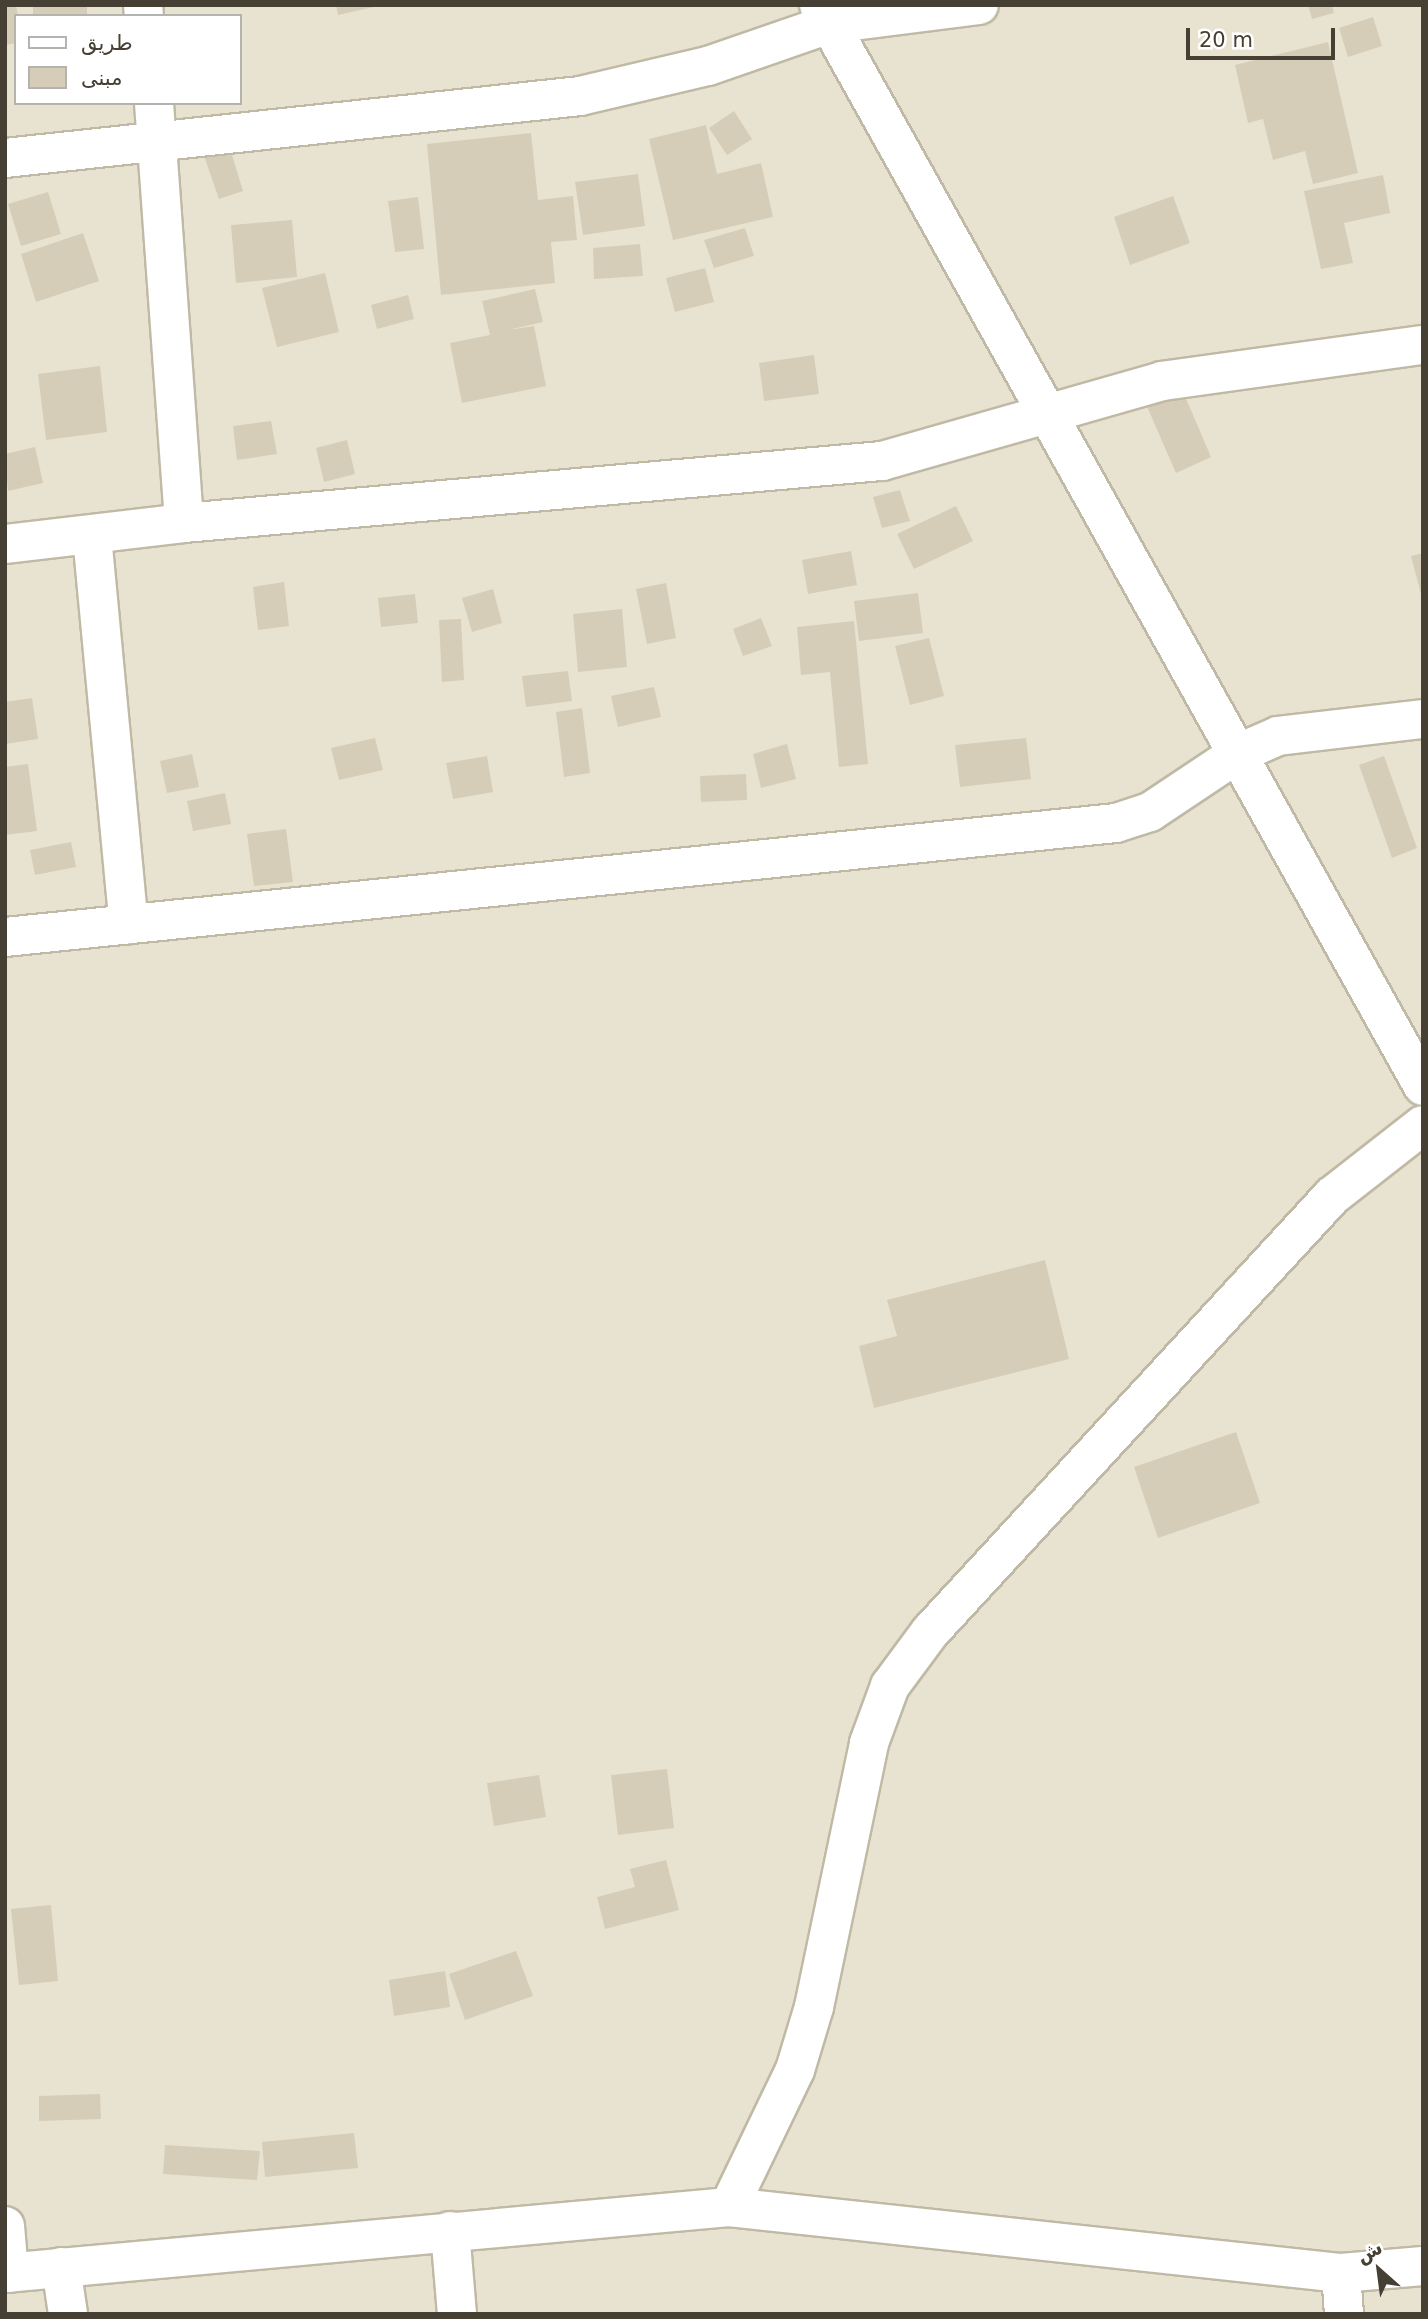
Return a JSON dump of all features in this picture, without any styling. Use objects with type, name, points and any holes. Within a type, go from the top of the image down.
[{"type":"street","points":[[5,158],[580,96],[708,66],[824,15],[979,5]]},
{"type":"street","points":[[824,15],[1423,1086]]},
{"type":"street","points":[[154,105],[184,523]]},
{"type":"street","points":[[5,544],[92,536],[184,523],[883,461],[1162,381],[1423,345]]},
{"type":"street","points":[[92,536],[129,924]]},
{"type":"street","points":[[5,937],[1116,823],[1150,812],[1237,754],[1278,736],[1423,719]]},
{"type":"street","points":[[729,2207],[795,2070],[814,2007],[869,1743],[890,1686],[930,1632],[1332,1196],[1423,1125]]},
{"type":"street","points":[[5,2226],[7,2273],[729,2207],[1341,2273],[1423,2266]]},
{"type":"street","points":[[450,2231],[457,2314]]},
{"type":"street","points":[[61,2267],[68,2314]]},
{"type":"street","points":[[1341,2273],[1344,2314]]},
{"type":"shaded area","points":[[5,5],[1423,5],[1423,2314],[5,2314]]},
{"type":"building","points":[[5,5],[16,5],[18,14],[14,14],[14,43],[5,45]]},
{"type":"building","points":[[33,5],[87,5],[87,14],[33,14]]},
{"type":"building","points":[[336,5],[378,5],[378,6],[338,15]]},
{"type":"building","points":[[1308,5],[1332,5],[1334,13],[1312,19]]},
{"type":"building","points":[[1373,17],[1382,46],[1348,57],[1339,28]]},
{"type":"building","points":[[1328,42],[1358,173],[1313,184],[1305,151],[1273,160],[1263,119],[1248,123],[1235,65]]},
{"type":"building","points":[[734,111],[752,139],[727,155],[709,128]]},
{"type":"building","points":[[706,125],[717,174],[761,163],[773,217],[673,240],[649,139]]},
{"type":"building","points":[[531,133],[538,200],[573,196],[577,240],[551,242],[555,283],[441,295],[427,144]]},
{"type":"building","points":[[229,145],[243,191],[219,199],[203,153]]},
{"type":"building","points":[[638,174],[645,226],[583,235],[575,182]]},
{"type":"building","points":[[1383,175],[1390,213],[1344,223],[1353,263],[1321,269],[1304,191]]},
{"type":"building","points":[[48,192],[61,234],[21,246],[8,204]]},
{"type":"building","points":[[1173,196],[1190,243],[1130,265],[1114,217]]},
{"type":"building","points":[[418,197],[424,249],[395,252],[388,201]]},
{"type":"building","points":[[292,220],[297,277],[236,283],[231,225]]},
{"type":"building","points":[[745,228],[754,256],[714,268],[704,240]]},
{"type":"building","points":[[83,233],[99,281],[36,302],[21,254]]},
{"type":"building","points":[[640,244],[643,276],[594,279],[593,248]]},
{"type":"building","points":[[705,268],[714,302],[675,312],[666,278]]},
{"type":"building","points":[[325,273],[339,332],[277,347],[262,288]]},
{"type":"building","points":[[535,289],[543,322],[508,330],[534,326],[546,386],[462,403],[450,343],[490,335],[482,301]]},
{"type":"building","points":[[408,295],[414,319],[377,329],[371,305]]},
{"type":"building","points":[[814,355],[819,394],[764,401],[759,363]]},
{"type":"building","points":[[100,366],[107,432],[46,440],[38,374]]},
{"type":"building","points":[[1181,387],[1211,457],[1176,473],[1145,402]]},
{"type":"building","points":[[271,421],[277,454],[237,460],[233,426]]},
{"type":"building","points":[[347,440],[355,474],[324,482],[316,448]]},
{"type":"building","points":[[35,447],[43,483],[8,491],[5,454]]},
{"type":"building","points":[[900,490],[910,521],[882,528],[873,497]]},
{"type":"building","points":[[956,506],[973,541],[914,569],[897,534]]},
{"type":"building","points":[[851,551],[857,585],[808,594],[802,560]]},
{"type":"building","points":[[1423,553],[1423,598],[1422,598],[1411,556]]},
{"type":"building","points":[[284,582],[289,626],[258,630],[253,587]]},
{"type":"building","points":[[666,583],[676,638],[647,644],[636,589]]},
{"type":"building","points":[[493,589],[502,623],[472,632],[462,598]]},
{"type":"building","points":[[918,593],[923,633],[859,641],[854,601]]},
{"type":"building","points":[[415,594],[418,623],[381,627],[378,598]]},
{"type":"building","points":[[622,609],[627,667],[578,672],[573,614]]},
{"type":"building","points":[[761,618],[772,646],[743,656],[733,629]]},
{"type":"building","points":[[461,619],[464,680],[442,682],[439,620]]},
{"type":"building","points":[[854,621],[868,764],[839,767],[830,672],[801,675],[797,627]]},
{"type":"building","points":[[929,638],[944,696],[910,705],[895,646]]},
{"type":"building","points":[[568,671],[572,701],[526,707],[522,676]]},
{"type":"building","points":[[654,687],[661,717],[618,727],[611,696]]},
{"type":"building","points":[[32,698],[38,739],[5,744],[5,702]]},
{"type":"building","points":[[582,708],[590,773],[564,777],[556,712]]},
{"type":"building","points":[[375,738],[383,770],[339,780],[331,748]]},
{"type":"building","points":[[1026,738],[1031,779],[960,787],[955,745]]},
{"type":"building","points":[[787,744],[796,779],[761,788],[753,754]]},
{"type":"building","points":[[192,754],[199,787],[167,793],[160,761]]},
{"type":"building","points":[[487,756],[493,792],[453,799],[446,763]]},
{"type":"building","points":[[1384,756],[1417,848],[1392,858],[1359,765]]},
{"type":"building","points":[[28,764],[37,831],[5,835],[5,767]]},
{"type":"building","points":[[746,774],[747,800],[701,802],[700,776]]},
{"type":"building","points":[[225,793],[231,824],[193,831],[187,801]]},
{"type":"building","points":[[286,829],[293,882],[254,886],[247,834]]},
{"type":"building","points":[[71,842],[76,867],[35,875],[30,850]]},
{"type":"building","points":[[1045,1260],[1069,1359],[874,1408],[859,1346],[897,1336],[887,1300]]},
{"type":"building","points":[[1236,1432],[1260,1503],[1158,1538],[1134,1467]]},
{"type":"building","points":[[667,1769],[674,1828],[618,1835],[611,1775]]},
{"type":"building","points":[[539,1775],[546,1817],[494,1826],[487,1783]]},
{"type":"building","points":[[666,1860],[679,1910],[605,1929],[597,1897],[635,1887],[630,1869]]},
{"type":"building","points":[[51,1905],[58,1981],[19,1985],[11,1909]]},
{"type":"building","points":[[516,1951],[533,1996],[465,2020],[449,1974]]},
{"type":"building","points":[[445,1971],[450,2007],[394,2016],[389,1980]]},
{"type":"building","points":[[100,2094],[101,2119],[39,2121],[39,2096]]},
{"type":"building","points":[[354,2133],[358,2168],[265,2177],[262,2142]]},
{"type":"building","points":[[165,2145],[260,2151],[257,2180],[163,2174]]}]
